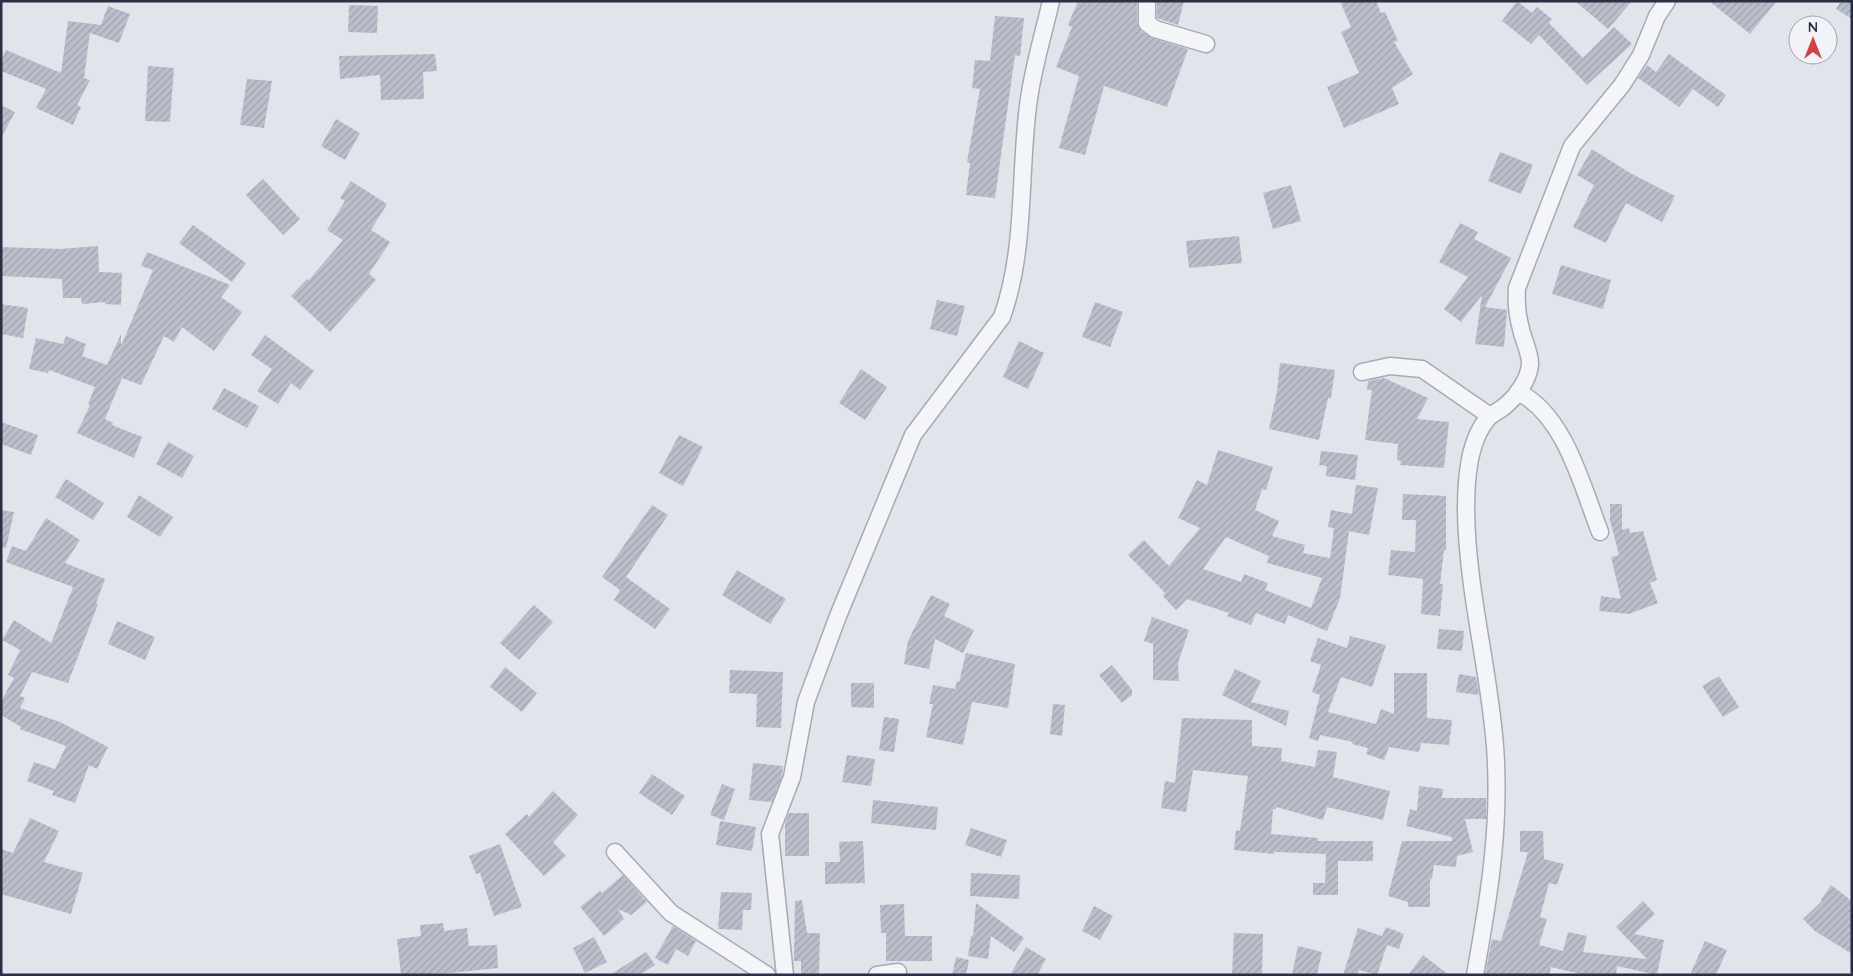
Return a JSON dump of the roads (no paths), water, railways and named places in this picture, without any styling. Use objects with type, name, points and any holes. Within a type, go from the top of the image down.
[{"type":"street","points":[[785,975],[770,834],[792,777],[806,702],[838,616],[913,435],[1002,317],[1009,297],[1019,244],[1028,105],[1051,1]]},
{"type":"street","points":[[1147,1],[1147,23],[1154,28],[1206,44]]},
{"type":"street","points":[[1475,975],[1495,855],[1497,803],[1495,745],[1479,636],[1466,510],[1469,469],[1479,432],[1490,416],[1505,406],[1518,392],[1530,364],[1516,307],[1517,288],[1524,265],[1572,146],[1622,85],[1641,55],[1657,16],[1667,1]]},
{"type":"street","points":[[1362,372],[1390,366],[1422,369],[1490,416]]},
{"type":"street","points":[[1518,392],[1533,399],[1559,432],[1600,532]]},
{"type":"street","points":[[614,852],[671,913],[768,975]]},
{"type":"street","points":[[878,975],[898,972]]}]
